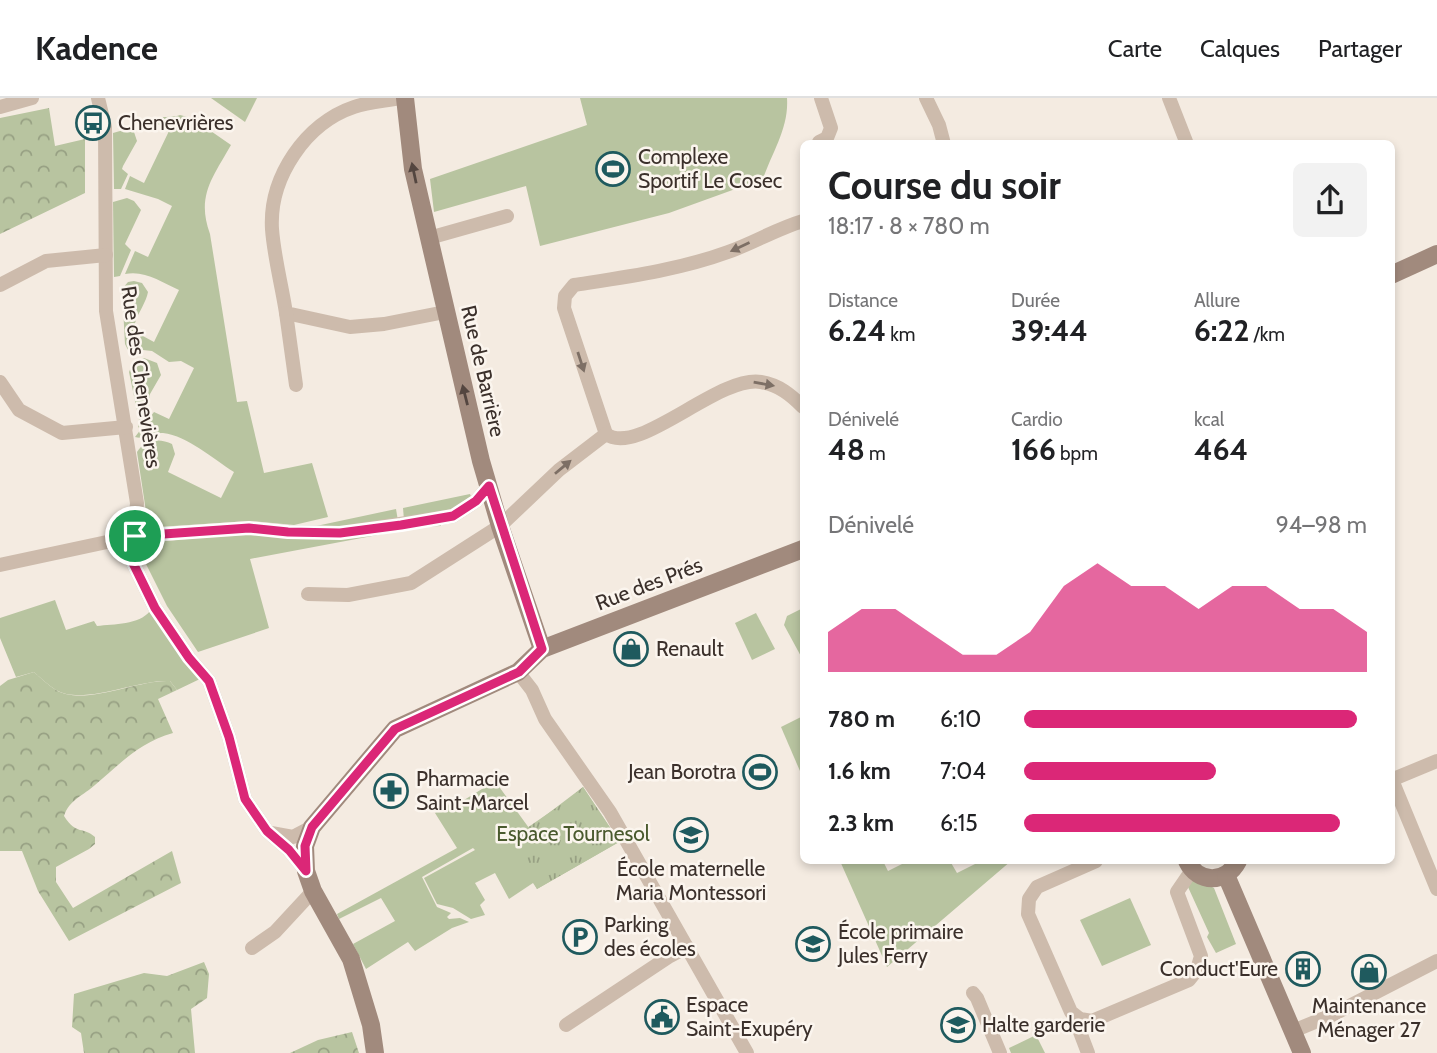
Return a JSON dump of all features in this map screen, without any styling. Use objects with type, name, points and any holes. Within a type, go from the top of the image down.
[{"type":"street","points":[[0,107],[32,98]]},
{"type":"street","name":"Rue des Chenevières","points":[[98,98],[105,127],[106,311],[137,503],[132,561],[155,608],[189,658],[209,681],[229,737],[245,799],[267,831],[289,850],[306,871]]},
{"type":"street","points":[[296,384],[272,228],[279,188],[288,165],[302,142],[321,123],[354,107],[403,98]]},
{"type":"street","name":"Rue de Barrière","points":[[403,98],[409,142],[445,312],[500,526],[542,649]]},
{"type":"street","points":[[821,98],[831,128],[827,138],[823,140]]},
{"type":"street","points":[[926,98],[943,140]]},
{"type":"street","points":[[1169,98],[1185,140]]},
{"type":"street","points":[[429,238],[507,216]]},
{"type":"street","points":[[800,223],[780,228],[730,251],[697,261],[619,279],[574,285],[565,296],[564,309],[606,434],[612,438],[623,439],[643,433],[723,390],[744,382],[774,385],[785,390],[800,404]]},
{"type":"street","points":[[0,285],[46,261],[106,255]]},
{"type":"street","points":[[1395,273],[1436,256]]},
{"type":"street","points":[[286,313],[350,327],[384,324],[445,312]]},
{"type":"street","points":[[0,382],[19,410],[62,433],[126,427]]},
{"type":"street","points":[[308,594],[348,595],[411,583],[500,526],[559,470],[606,434]]},
{"type":"street","points":[[0,565],[135,536],[249,528],[340,533],[401,525],[453,516],[476,501],[489,486]]},
{"type":"street","name":"Rue des Prés","points":[[519,672],[542,649],[800,551]]},
{"type":"street","points":[[375,1053],[371,1025],[351,959],[313,891],[306,871],[305,846],[312,827],[395,729],[519,672],[532,690],[545,719],[610,812],[747,1053]]},
{"type":"street","points":[[1395,778],[1437,761]]},
{"type":"street","points":[[1395,789],[1437,889]]},
{"type":"street","points":[[267,831],[293,837],[312,827]]},
{"type":"street","points":[[1089,864],[1037,887],[1029,900],[1028,914],[1070,1012],[1080,1019],[1092,1021],[1189,981],[1197,970],[1201,956],[1177,892],[1190,866],[1206,878],[1226,875],[1236,864]]},
{"type":"street","points":[[1226,875],[1303,1053]]},
{"type":"street","points":[[252,947],[275,932],[313,891]]},
{"type":"street","points":[[566,1025],[687,947]]},
{"type":"street","points":[[1293,1031],[1332,1015],[1437,961]]},
{"type":"street","points":[[973,993],[1000,1053]]},
{"type":"street","points":[[1080,1019],[1080,1032],[1088,1053]]},
{"type":"green space","points":[[211,98],[257,98],[245,122]]},
{"type":"green space","name":"Complexe Sportif Le Cosec","points":[[580,98],[787,98],[787,109],[783,130],[763,179],[669,213],[540,246],[526,186],[434,212],[430,179],[587,125]]},
{"type":"green space","points":[[49,108],[55,146],[85,139],[85,193],[0,234],[0,118]]},
{"type":"green space","points":[[180,115],[192,118],[231,145],[208,187],[205,209],[237,402],[247,401],[264,473],[312,463],[328,517],[294,525],[250,521],[158,527],[147,518],[137,452],[144,444],[158,440],[172,444],[175,454],[168,472],[221,498],[234,472],[191,443],[172,435],[159,433],[142,438],[135,437],[154,412],[169,419],[194,368],[181,361],[169,362],[152,351],[131,353],[141,335],[154,342],[179,290],[146,275],[125,274],[135,251],[148,257],[172,206],[125,189],[130,176],[144,183],[169,131],[161,125],[156,125],[153,130],[146,124],[158,118]]},
{"type":"green space","points":[[127,129],[134,132],[137,141],[122,169],[128,174],[121,189],[114,189],[113,133]]},
{"type":"green space","points":[[127,198],[134,201],[141,210],[125,244],[131,250],[120,276],[114,277],[113,202]]},
{"type":"green space","points":[[128,282],[142,283],[148,292],[136,320],[128,350],[125,344],[122,289]]},
{"type":"green space","points":[[144,358],[157,363],[161,375],[150,394],[147,415],[138,428],[139,420],[129,372],[132,365]]},
{"type":"green space","points":[[470,494],[473,501],[454,512],[404,520],[403,508]]},
{"type":"green space","points":[[396,509],[398,521],[340,529],[302,529]]},
{"type":"green space","points":[[441,523],[441,526],[420,527],[250,559],[269,628],[198,652],[167,606],[145,562],[151,549],[165,541],[251,533]]},
{"type":"green space","points":[[55,600],[66,630],[94,621],[97,626],[126,623],[145,616],[150,611],[202,678],[177,690],[170,681],[157,681],[81,695],[56,690],[34,672],[16,677],[0,638],[0,618]]},
{"type":"green space","points":[[800,610],[800,654],[784,625],[787,616]]},
{"type":"green space","points":[[756,613],[775,649],[752,660],[735,623]]},
{"type":"green space","points":[[34,672],[56,690],[68,694],[96,694],[170,681],[177,690],[158,699],[173,733],[131,754],[66,810],[64,816],[69,822],[76,829],[95,837],[95,844],[56,867],[56,882],[73,908],[172,851],[181,883],[69,941],[38,891],[22,851],[0,851],[0,686],[8,680]]},
{"type":"green space","points":[[800,718],[800,771],[781,727]]},
{"type":"green space","points":[[495,781],[529,828],[583,787],[613,832],[608,835],[611,840],[616,837],[619,842],[537,889],[533,883],[509,899],[495,873],[475,883],[485,900],[480,905],[485,915],[471,919],[453,908],[437,904],[424,878],[475,850],[473,848],[422,877],[437,907],[451,913],[447,917],[449,919],[460,918],[469,922],[452,928],[415,951],[408,942],[366,969],[353,944],[395,921],[381,898],[339,919],[337,914],[457,848],[435,813],[448,804],[451,808]]},
{"type":"green space","name":"Espace Tournesol","points":[[583,787],[613,832],[608,835],[611,840],[616,837],[619,842],[537,889],[511,839]]},
{"type":"green space","points":[[841,864],[884,864],[888,871],[902,864],[952,864],[957,873],[975,864],[1007,864],[887,967]]},
{"type":"green space","points":[[1194,878],[1214,888],[1236,944],[1216,953],[1188,887]]},
{"type":"green space","points":[[1130,898],[1151,945],[1102,966],[1080,920]]},
{"type":"green space","points":[[204,962],[209,974],[207,998],[191,1009],[195,1053],[84,1053],[81,1033],[72,1027],[74,994],[144,973],[167,976]]},
{"type":"green space","points":[[352,1032],[359,1053],[290,1053],[318,1040]]},
{"type":"green space","points":[[1036,1035],[1045,1053],[1011,1053],[1009,1048]]},
{"type":"place","name":"Chenevrières","points":[[93,123]]},
{"type":"place","name":"Complexe Sportif Le Cosec","points":[[613,169]]},
{"type":"place","name":"Renault","points":[[631,649]]},
{"type":"place","name":"Jean Borotra","points":[[760,772]]},
{"type":"place","name":"Pharmacie Saint-Marcel","points":[[391,791]]},
{"type":"place","name":"École maternelle Maria Montessori","points":[[691,835]]},
{"type":"place","name":"Parking des écoles","points":[[580,937]]},
{"type":"place","name":"École primaire Jules Ferry","points":[[813,944]]},
{"type":"place","name":"Conduct'Eure","points":[[1303,969]]},
{"type":"place","name":"Maintenance Ménager 27","points":[[1369,972]]},
{"type":"place","name":"Espace Saint-Exupéry","points":[[662,1017]]},
{"type":"place","name":"Halte garderie","points":[[958,1025]]},
{"type":"route","points":[[489,486],[542,649],[519,672],[395,729],[312,827],[305,846],[306,871],[289,850],[267,831],[245,799],[229,737],[209,681],[189,658],[155,608],[132,561],[135,536],[249,528],[340,533],[401,525],[453,516],[476,501],[489,486]]}]
